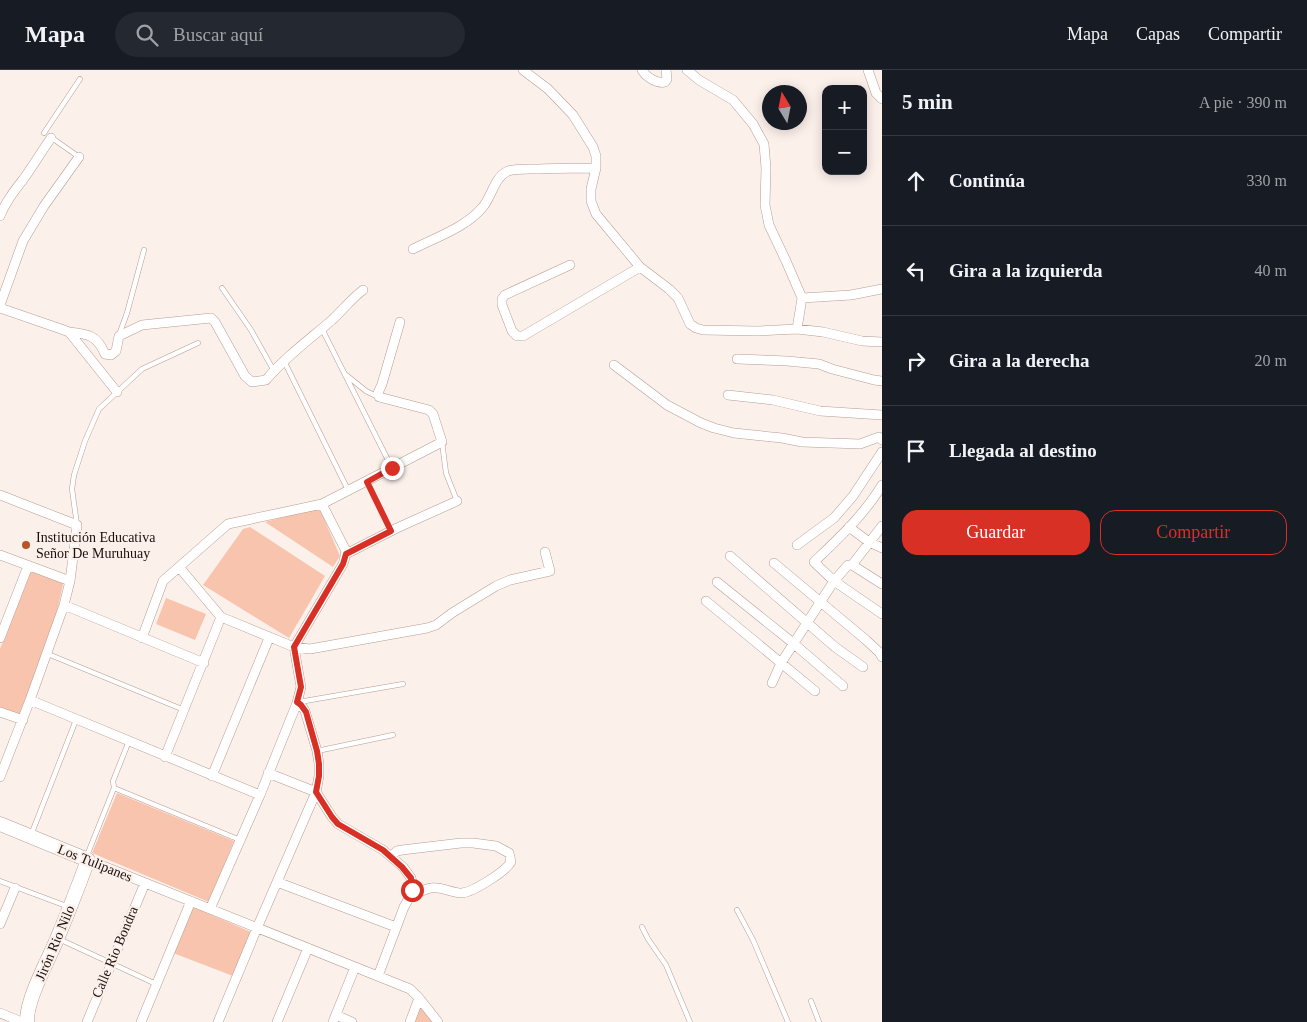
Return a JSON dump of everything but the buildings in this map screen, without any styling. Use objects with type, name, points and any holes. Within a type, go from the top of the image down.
[{"type":"street","points":[[522,70],[548,89],[573,115],[593,147],[596,156],[596,168],[591,189],[591,201],[596,214],[640,267],[678,298],[690,324],[703,330],[797,329],[823,332],[862,341],[882,342]]},
{"type":"street","points":[[642,70],[649,78],[662,83],[667,79],[666,70]]},
{"type":"street","points":[[687,70],[699,80],[733,100],[752,124],[764,144],[766,168],[765,205],[769,225],[802,298],[797,329]]},
{"type":"street","points":[[868,70],[876,93],[882,99]]},
{"type":"street","points":[[0,216],[5,203],[25,177],[48,136]]},
{"type":"street","points":[[0,305],[23,241],[44,206],[79,158]]},
{"type":"street","points":[[414,249],[469,220],[483,208],[497,182],[508,172],[522,169],[596,168]]},
{"type":"street","points":[[570,265],[505,295],[502,299],[502,305],[512,332],[517,336],[523,336],[640,267]]},
{"type":"street","points":[[802,298],[852,295],[882,289]]},
{"type":"street","points":[[0,308],[68,332],[87,334],[101,343],[105,354],[111,355],[116,352],[119,336],[142,325],[211,318],[248,380],[252,382],[266,380],[284,361],[363,290]]},
{"type":"street","points":[[142,638],[163,581],[228,524],[322,504],[442,442],[433,414],[429,410],[379,397],[378,393],[400,322]]},
{"type":"street","points":[[68,332],[117,392]]},
{"type":"street","points":[[737,359],[819,364],[882,381]]},
{"type":"street","points":[[614,365],[667,404],[714,428],[734,433],[802,442],[860,444],[879,437],[882,440]]},
{"type":"street","points":[[728,394],[772,400],[820,411],[882,415]]},
{"type":"street","points":[[797,545],[834,518],[853,496],[882,452]]},
{"type":"street","points":[[882,485],[868,506],[850,527],[814,562],[834,581],[882,614]]},
{"type":"street","points":[[0,494],[77,525],[70,581],[64,605],[23,720],[1,771]]},
{"type":"street","points":[[346,554],[457,501]]},
{"type":"street","points":[[210,909],[294,713],[301,687],[294,647],[343,564],[346,554],[322,504]]},
{"type":"street","points":[[772,683],[793,643],[834,581],[848,565],[852,564],[882,526]]},
{"type":"street","points":[[850,527],[869,542],[882,548]]},
{"type":"street","points":[[179,567],[221,617],[294,647],[310,649],[436,625],[496,586],[510,580],[550,571],[545,552]]},
{"type":"street","points":[[0,555],[70,581]]},
{"type":"street","points":[[730,556],[835,647],[863,667]]},
{"type":"street","points":[[774,562],[866,640],[882,657]]},
{"type":"street","points":[[852,564],[882,584]]},
{"type":"street","points":[[0,638],[28,566]]},
{"type":"street","points":[[718,582],[843,686]]},
{"type":"street","points":[[706,601],[815,691]]},
{"type":"street","points":[[64,605],[204,663]]},
{"type":"street","points":[[165,757],[221,617]]},
{"type":"street","points":[[212,776],[269,638]]},
{"type":"street","points":[[30,700],[260,795]]},
{"type":"street","points":[[218,1022],[316,792],[319,776],[317,751],[306,712],[297,702]]},
{"type":"street","points":[[0,712],[23,720]]},
{"type":"street","points":[[268,773],[316,792],[338,824],[372,842],[391,856],[411,878],[412,890],[378,976]]},
{"type":"street","name":"Los Tulipanes","points":[[0,824],[410,989],[419,998]]},
{"type":"street","points":[[391,856],[397,851],[402,850],[461,843],[496,846],[509,853],[511,862],[506,869],[472,890],[462,893],[432,888],[409,897]]},
{"type":"street","name":"Jirón Rio Nilo","points":[[22,1019],[58,938],[88,860]]},
{"type":"street","points":[[277,882],[396,927]]},
{"type":"street","name":"Calle Rio Bondra","points":[[86,1022],[145,883]]},
{"type":"street","points":[[0,924],[15,888]]},
{"type":"street","points":[[141,1022],[191,901]]},
{"type":"street","points":[[277,1022],[308,948]]},
{"type":"street","points":[[352,1022],[335,1019],[356,967]]},
{"type":"street","points":[[410,1022],[419,998]]},
{"type":"street","points":[[419,998],[438,1022]]},
{"type":"street","points":[[0,1013],[22,1019]]},
{"type":"lane","points":[[79,158],[48,136],[80,79]]},
{"type":"lane","points":[[119,336],[144,250]]},
{"type":"lane","points":[[222,288],[251,330],[274,371]]},
{"type":"lane","points":[[322,328],[392,468]]},
{"type":"lane","points":[[77,525],[72,488],[74,475],[85,441],[99,409],[142,369],[198,343]]},
{"type":"lane","points":[[284,361],[348,491]]},
{"type":"lane","points":[[344,374],[366,392],[379,397]]},
{"type":"lane","points":[[442,442],[446,472],[457,501]]},
{"type":"lane","points":[[367,482],[391,531]]},
{"type":"lane","points":[[48,654],[184,710]]},
{"type":"lane","points":[[297,702],[404,684]]},
{"type":"lane","points":[[31,837],[76,720]]},
{"type":"lane","points":[[317,751],[393,735]]},
{"type":"lane","points":[[88,860],[88,853],[114,788],[113,781],[129,741]]},
{"type":"lane","points":[[114,788],[240,840]]},
{"type":"lane","points":[[0,882],[70,908]]},
{"type":"lane","points":[[737,910],[753,940],[788,1022]]},
{"type":"lane","points":[[642,927],[666,965],[690,1022]]},
{"type":"lane","points":[[58,938],[157,984]]},
{"type":"lane","points":[[811,1001],[819,1022]]},
{"type":"shaded area","points":[[319,507],[340,556],[333,567],[265,522]]},
{"type":"shaded area","points":[[250,527],[325,576],[289,638],[203,585],[243,529]]},
{"type":"shaded area","points":[[31,568],[64,580],[55,620],[20,716],[0,709],[0,649]]},
{"type":"shaded area","points":[[166,598],[206,614],[195,640],[156,624]]},
{"type":"shaded area","points":[[117,793],[234,841],[209,902],[92,853]]},
{"type":"shaded area","points":[[191,906],[251,932],[233,976],[173,953]]},
{"type":"shaded area","points":[[420,1004],[434,1022],[412,1022]]},
{"type":"place","name":"Institución Educativa Señor De Muruhuay","points":[[26,545]]},
{"type":"route","points":[[392,468],[367,482],[391,531],[346,554],[343,564],[294,647],[301,687],[297,702],[306,712],[319,764],[316,792],[338,824],[372,842],[391,856],[407,872],[411,878],[412,890]]}]
